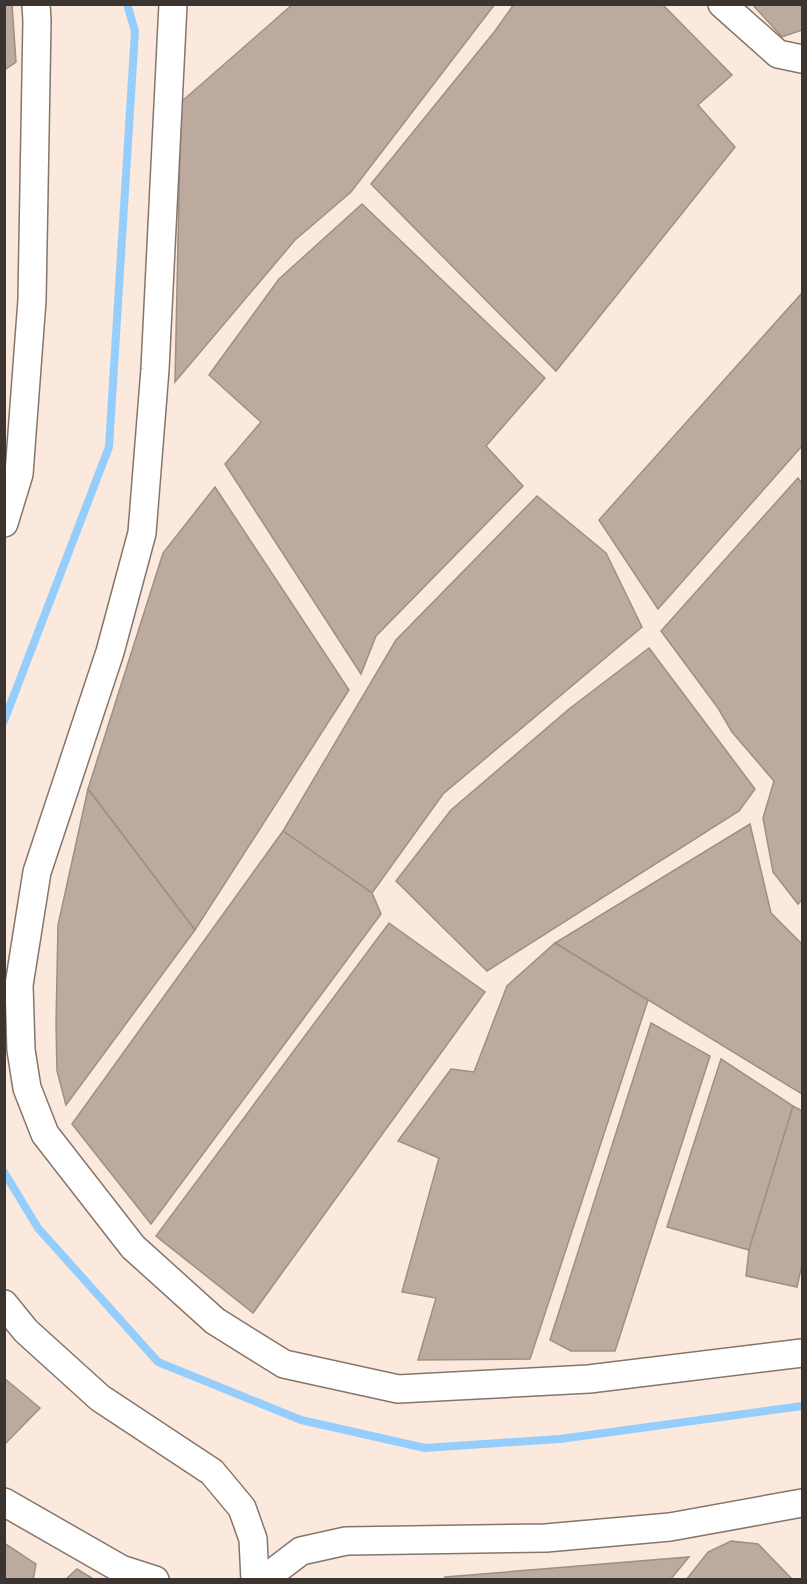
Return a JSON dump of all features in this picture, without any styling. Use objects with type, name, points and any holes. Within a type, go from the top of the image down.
[{"type":"street","points":[[4,524],[19,474],[32,300],[38,21],[36,4]]},
{"type":"street","points":[[173,4],[155,369],[142,533],[110,652],[37,872],[19,985],[21,1050],[27,1088],[45,1134],[133,1247],[215,1321],[284,1364],[398,1389],[589,1379],[802,1353]]},
{"type":"street","points":[[723,4],[778,54],[802,59]]},
{"type":"street","points":[[4,1304],[26,1330],[100,1398],[212,1472],[242,1508],[254,1539],[255,1580]]},
{"type":"street","points":[[4,1502],[122,1569],[155,1580]]},
{"type":"street","points":[[263,1580],[301,1551],[346,1541],[546,1538],[670,1527],[802,1503]]},
{"type":"building","points":[[4,4],[12,4],[16,62],[4,70]]},
{"type":"building","points":[[293,4],[495,4],[351,192],[295,240],[175,382],[181,102]]},
{"type":"building","points":[[514,4],[662,4],[732,75],[698,105],[735,147],[556,371],[371,184],[495,31]]},
{"type":"building","points":[[752,4],[802,4],[802,30],[782,37]]},
{"type":"building","points":[[362,204],[545,378],[486,446],[523,486],[376,636],[361,674],[225,464],[261,422],[209,375],[279,279]]},
{"type":"building","points":[[802,293],[802,446],[658,609],[599,520]]},
{"type":"building","points":[[798,478],[802,483],[802,900],[798,904],[773,872],[763,818],[774,781],[732,732],[718,708],[661,631]]},
{"type":"building","points":[[215,487],[349,690],[195,930],[88,789],[163,553]]},
{"type":"building","points":[[537,496],[606,553],[642,627],[443,794],[372,893],[283,831],[396,640]]},
{"type":"building","points":[[649,648],[755,789],[739,811],[487,971],[396,881],[451,810],[569,709]]},
{"type":"building","points":[[88,789],[195,930],[66,1105],[57,1071],[58,925]]},
{"type":"building","points":[[750,824],[771,913],[802,944],[802,1094],[555,943]]},
{"type":"building","points":[[283,831],[372,893],[381,914],[151,1224],[72,1124]]},
{"type":"building","points":[[389,923],[485,992],[253,1313],[156,1236]]},
{"type":"building","points":[[555,943],[648,1000],[530,1359],[418,1360],[436,1298],[402,1292],[439,1158],[398,1141],[451,1069],[474,1072],[507,986]]},
{"type":"building","points":[[651,1023],[710,1056],[615,1351],[571,1351],[550,1340]]},
{"type":"building","points":[[721,1059],[793,1106],[749,1250],[667,1227]]},
{"type":"building","points":[[793,1106],[802,1111],[802,1264],[797,1287],[746,1276],[749,1250]]},
{"type":"building","points":[[4,1378],[40,1408],[4,1445]]},
{"type":"building","points":[[731,1541],[758,1544],[793,1580],[686,1580],[708,1552]]},
{"type":"building","points":[[4,1543],[36,1564],[33,1580],[4,1580]]},
{"type":"building","points":[[689,1557],[670,1580],[443,1580],[445,1577]]},
{"type":"building","points":[[77,1569],[95,1580],[65,1580]]},
{"type":"waterway","points":[[4,721],[109,447],[135,31],[127,4]]},
{"type":"waterway","points":[[4,1172],[38,1228],[158,1362],[301,1420],[425,1448],[560,1439],[802,1406]]}]
